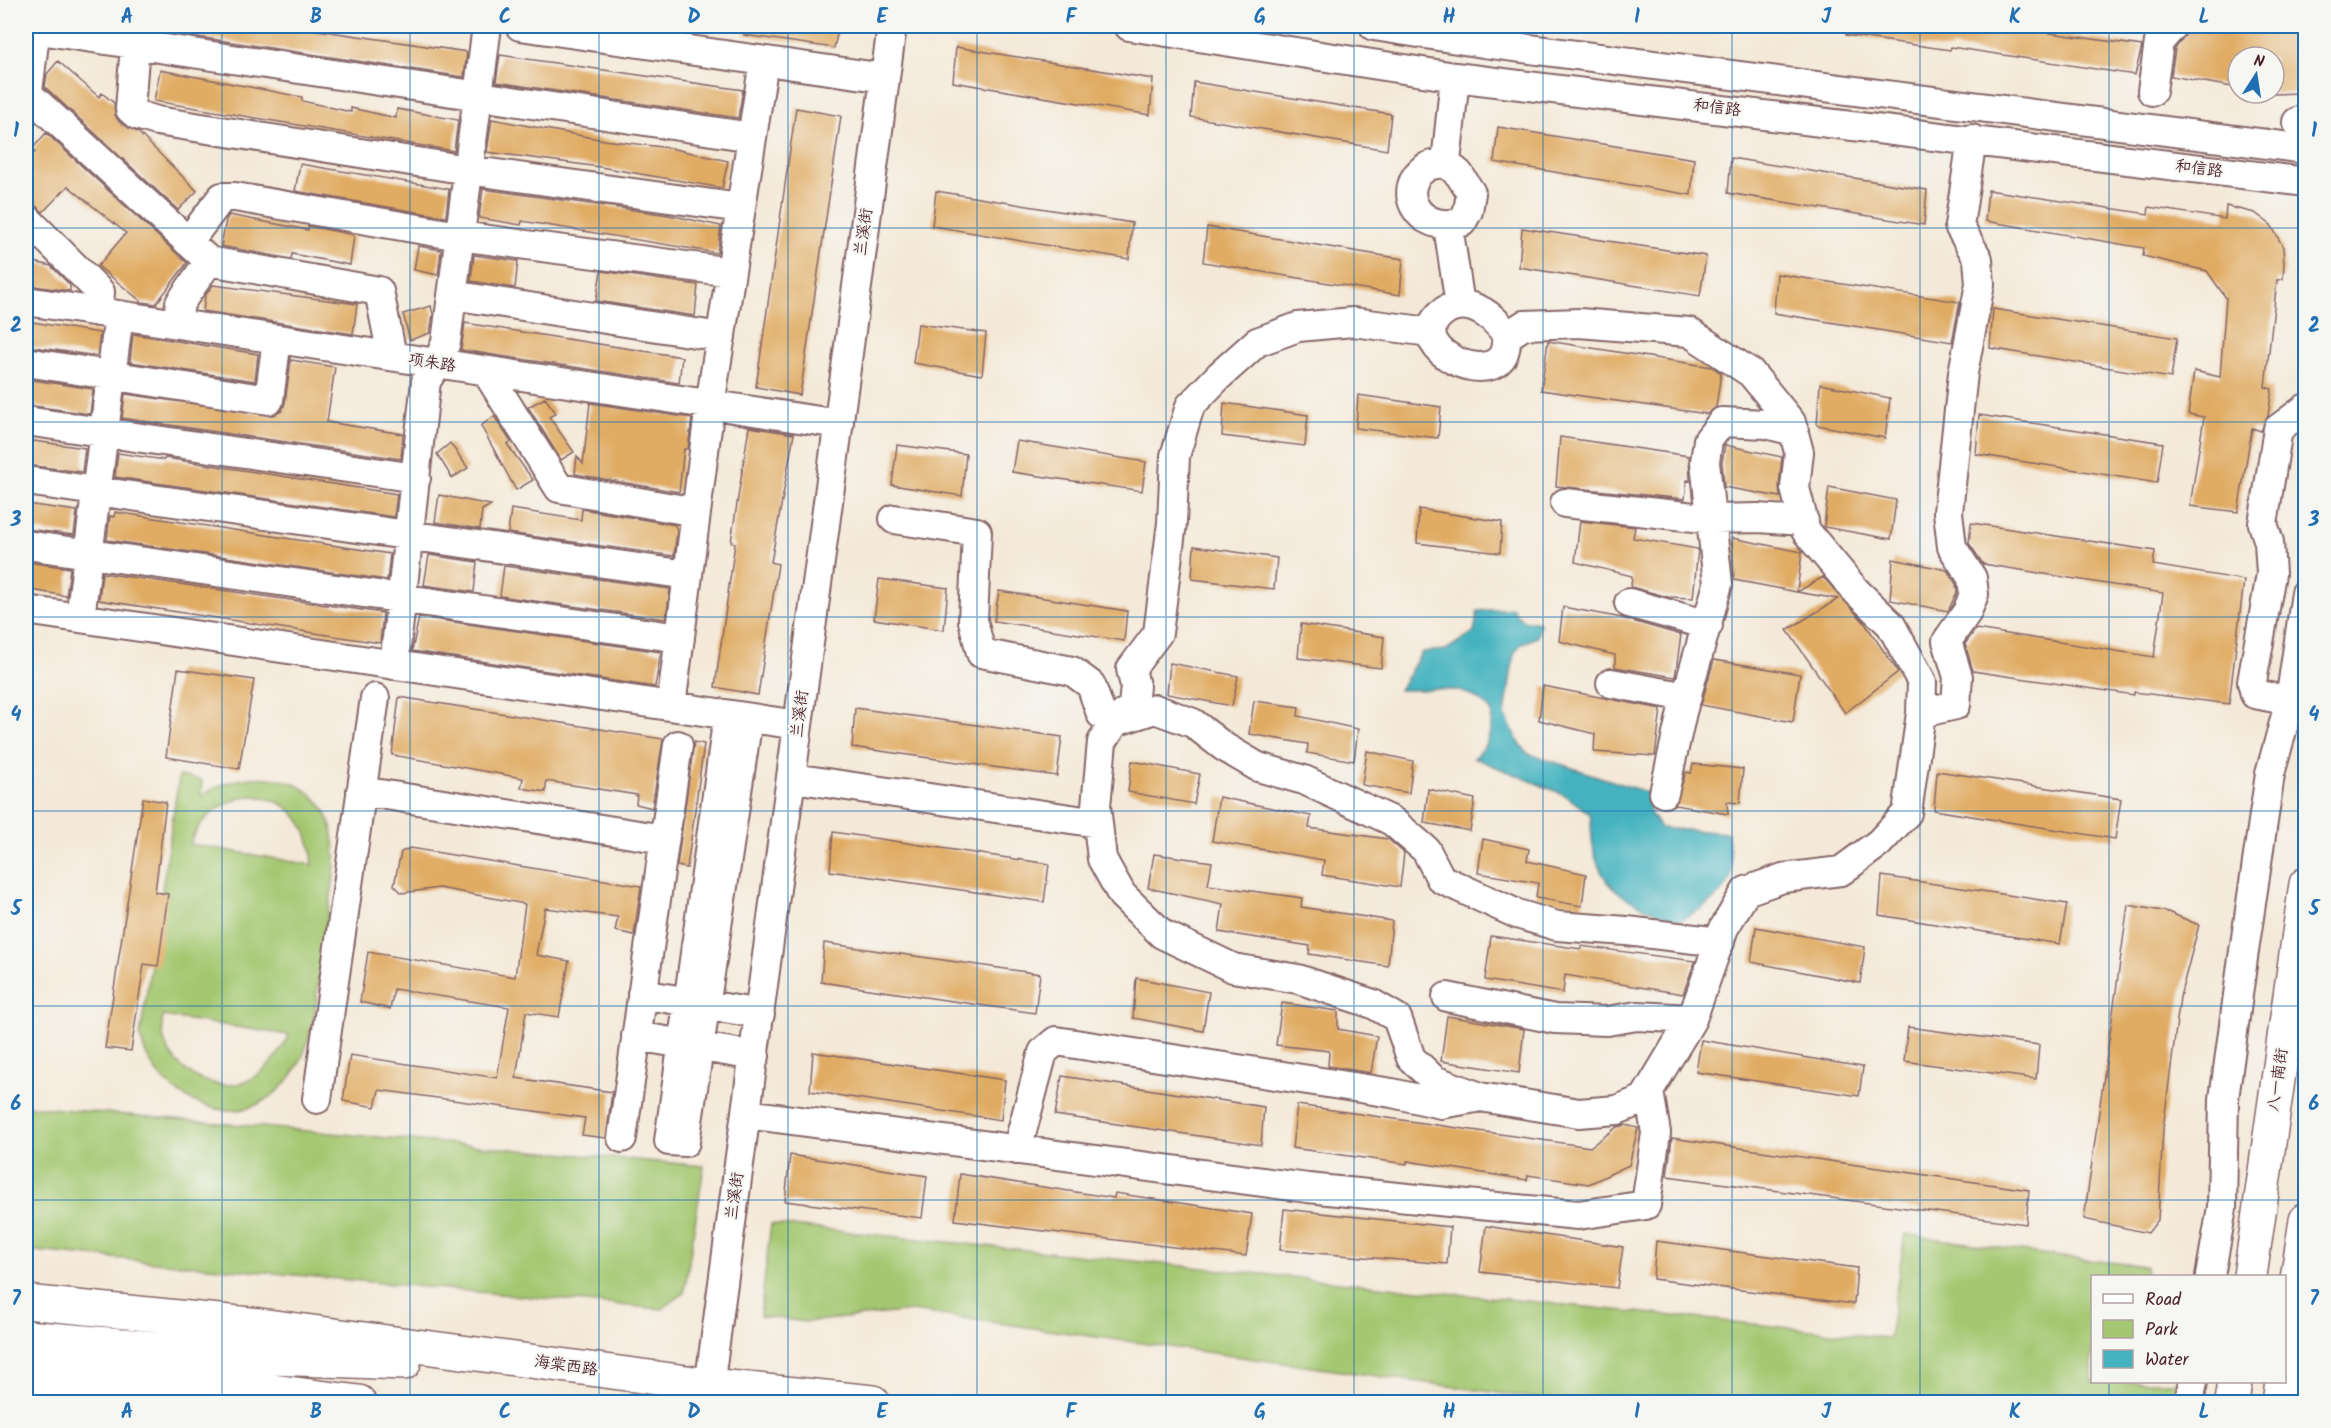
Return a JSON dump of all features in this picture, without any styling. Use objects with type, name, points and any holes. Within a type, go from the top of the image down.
[{"type":"main road","name":"八一南街","points":[[2250,1275],[2306,884]]},
{"type":"main road","points":[[2286,1352],[2306,1220]]},
{"type":"main road","name":"海棠西路","points":[[26,1302],[260,1325],[615,1372],[708,1394],[873,1402]]},
{"type":"main road","points":[[26,1337],[271,1358],[615,1372]]},
{"type":"main road","points":[[26,1365],[216,1384],[359,1402]]},
{"type":"main road","points":[[2232,1402],[2235,1383]]},
{"type":"main road","points":[[2279,1402],[2282,1383]]},
{"type":"main road","points":[[26,1391],[157,1402]]},
{"type":"street","points":[[394,665],[426,381],[438,363],[446,342],[487,26]]},
{"type":"street","points":[[520,26],[885,78]]},
{"type":"street","name":"兰溪街","points":[[708,1394],[793,778],[798,725],[892,26]]},
{"type":"street","name":"和信路","points":[[1129,26],[1455,77],[2306,182]]},
{"type":"street","name":"和信路","points":[[1374,26],[1484,34],[2306,149]]},
{"type":"street","points":[[2152,91],[2159,42],[2173,26]]},
{"type":"street","points":[[392,356],[379,291],[209,261],[26,101],[32,28],[752,137]]},
{"type":"street","points":[[135,45],[130,109],[137,115],[168,123],[468,170],[741,208]]},
{"type":"street","points":[[671,706],[710,405],[764,61]]},
{"type":"street","points":[[1446,163],[1455,77]]},
{"type":"street","points":[[1922,714],[1956,705],[1958,677],[1947,641],[1967,612],[1974,594],[1972,578],[1952,547],[1948,512],[1963,373],[1980,284],[1978,259],[1959,226],[1971,140]]},
{"type":"street","points":[[1446,163],[1460,174],[1471,193],[1468,211],[1462,222],[1448,226],[1434,224],[1420,216],[1414,204],[1412,190],[1419,173],[1429,166],[1446,163]]},
{"type":"street","points":[[188,242],[222,197],[459,236],[731,272]]},
{"type":"street","points":[[26,218],[100,292],[108,314],[111,375],[80,618]]},
{"type":"street","points":[[1448,226],[1460,305]]},
{"type":"street","points":[[177,324],[180,303],[209,261]]},
{"type":"street","points":[[452,296],[721,337]]},
{"type":"street","name":"项朱路","points":[[26,301],[839,424]]},
{"type":"street","points":[[1460,305],[1470,305],[1484,312],[1502,328],[1507,336],[1504,354],[1494,365],[1481,367],[1453,360],[1437,348],[1430,333],[1432,324],[1443,310],[1460,305]]},
{"type":"street","points":[[1430,333],[1353,322],[1298,327],[1257,342],[1190,406],[1175,456],[1172,523],[1158,633],[1131,669],[1135,686],[1133,706],[1115,722],[1102,742],[1095,806],[1102,859],[1122,895],[1162,934],[1233,968],[1298,979],[1373,1004],[1397,1018],[1411,1058],[1434,1080],[1480,1097],[1579,1113],[1617,1110],[1644,1100],[1692,1019],[1720,942],[1746,891],[1783,878],[1841,871],[1879,843],[1907,813],[1922,714],[1922,682],[1891,626],[1855,590],[1806,531],[1795,488],[1799,452],[1791,422],[1751,373],[1689,332],[1579,323],[1524,325],[1507,336]]},
{"type":"street","points":[[26,362],[269,400],[277,339]]},
{"type":"street","points":[[486,371],[560,488],[696,512]]},
{"type":"street","points":[[2290,701],[2255,694],[2253,682],[2271,574],[2268,542],[2263,524],[2278,429],[2306,408]]},
{"type":"street","points":[[26,421],[416,478]]},
{"type":"street","points":[[1664,793],[1718,584],[1713,519],[1705,462],[1708,440],[1722,422],[1738,421],[1794,431]]},
{"type":"street","points":[[26,482],[688,575]]},
{"type":"street","points":[[1565,503],[1713,519],[1757,518],[1804,521]]},
{"type":"street","points":[[894,519],[977,532],[973,621],[981,653],[1072,671],[1091,685],[1101,714],[1115,722],[1155,709],[1193,723],[1224,747],[1258,767],[1304,780],[1392,821],[1426,850],[1441,879],[1517,914],[1557,926],[1627,931],[1720,942]]},
{"type":"street","points":[[26,545],[680,638]]},
{"type":"street","points":[[2210,1275],[2222,1208],[2224,1099],[2241,969],[2270,774],[2290,701],[2306,593]]},
{"type":"street","points":[[1629,603],[1708,625]]},
{"type":"street","points":[[26,610],[798,725]]},
{"type":"street","points":[[1611,683],[1687,697]]},
{"type":"street","points":[[317,1099],[375,698]]},
{"type":"street","points":[[691,1045],[738,716]]},
{"type":"street","points":[[622,1138],[678,745]]},
{"type":"street","points":[[793,778],[1098,823]]},
{"type":"street","points":[[361,791],[664,839]]},
{"type":"street","points":[[642,994],[760,1014]]},
{"type":"street","points":[[1447,997],[1556,1019],[1607,1022],[1637,1016],[1692,1019]]},
{"type":"street","points":[[636,1036],[754,1056]]},
{"type":"street","points":[[1017,1150],[1043,1052],[1056,1041],[1392,1092],[1441,1104],[1480,1097]]},
{"type":"street","points":[[747,1114],[1308,1188],[1578,1215],[1646,1204],[1656,1133],[1649,1091]]},
{"type":"street","points":[[2189,1402],[2193,1383]]},
{"type":"green space","points":[[179,776],[202,780],[201,797],[234,781],[252,778],[271,778],[290,782],[306,790],[320,803],[329,820],[335,849],[335,865],[311,1029],[296,1069],[283,1086],[259,1104],[238,1110],[216,1109],[196,1102],[174,1090],[150,1062],[140,1037]],"holes":[[[250,796],[277,802],[296,816],[308,838],[313,865],[190,844],[206,818],[222,806]],[[163,1016],[289,1035],[289,1036],[280,1052],[261,1073],[253,1078],[236,1084],[207,1082],[194,1076],[172,1057],[162,1031]]]},
{"type":"green space","points":[[26,1106],[704,1166],[684,1293],[662,1309],[26,1250]]},
{"type":"green space","points":[[771,1224],[1889,1338],[1905,1234],[2069,1258],[2146,1266],[2145,1275],[2091,1275],[2091,1383],[2176,1383],[2173,1402],[1563,1402],[912,1311],[806,1322],[760,1316]]},
{"type":"water","points":[[1513,608],[1515,614],[1525,621],[1540,623],[1537,637],[1521,644],[1514,654],[1505,714],[1516,738],[1527,753],[1649,793],[1650,813],[1660,828],[1728,833],[1732,866],[1730,878],[1726,887],[1719,894],[1694,913],[1678,921],[1626,897],[1606,879],[1599,866],[1593,847],[1590,814],[1565,795],[1474,758],[1486,743],[1491,726],[1492,712],[1482,702],[1472,696],[1450,690],[1399,690],[1422,652],[1446,650],[1474,632],[1478,611]]},
{"type":"building","points":[[138,26],[289,26],[467,52],[464,77],[138,28]]},
{"type":"building","points":[[745,26],[839,26],[834,48],[744,35]]},
{"type":"building","points":[[1847,26],[2001,26],[2142,46],[2135,75],[1951,47],[1950,50],[1846,35]]},
{"type":"building","points":[[2191,26],[2306,26],[2306,88],[2300,93],[2286,94],[2286,45],[2226,45],[2226,86],[2171,76],[2175,49]]},
{"type":"building","points":[[956,47],[1153,79],[1150,115],[953,82]]},
{"type":"building","points":[[500,55],[743,90],[738,118],[496,82]]},
{"type":"building","points":[[58,61],[99,97],[102,93],[114,103],[115,115],[119,122],[139,133],[197,191],[178,210],[45,87],[47,74]]},
{"type":"building","points":[[160,70],[302,97],[302,101],[351,112],[351,108],[396,118],[397,109],[458,120],[454,151],[154,101]]},
{"type":"building","points":[[1194,82],[1391,114],[1387,150],[1191,117]]},
{"type":"building","points":[[796,108],[841,116],[800,395],[756,387]]},
{"type":"building","points":[[492,119],[604,140],[670,148],[728,161],[722,188],[600,167],[487,152]]},
{"type":"building","points":[[1498,127],[1694,159],[1691,195],[1494,162]]},
{"type":"building","points":[[46,133],[187,263],[156,304],[142,302],[98,266],[126,233],[68,186],[43,212],[31,202],[26,202],[26,163],[35,152],[32,149]]},
{"type":"building","points":[[1731,158],[1927,190],[1924,225],[1728,193]]},
{"type":"building","points":[[300,164],[449,189],[446,217],[295,191]]},
{"type":"building","points":[[483,189],[669,215],[721,226],[717,253],[522,221],[521,225],[479,218]]},
{"type":"building","points":[[1988,190],[2148,214],[2149,207],[2225,219],[2226,206],[2255,213],[2271,225],[2283,247],[2284,264],[2283,279],[2277,280],[2265,387],[2272,389],[2268,416],[2261,431],[2252,428],[2238,512],[2190,506],[2204,417],[2188,414],[2194,371],[2220,377],[2226,298],[2207,271],[2143,256],[2144,248],[1985,221]]},
{"type":"building","points":[[936,191],[1132,223],[1129,259],[932,226]]},
{"type":"building","points":[[229,215],[308,230],[308,226],[354,235],[350,265],[292,254],[291,259],[221,246]]},
{"type":"building","points":[[1207,227],[1403,259],[1400,295],[1203,262]]},
{"type":"building","points":[[1522,228],[1706,256],[1700,296],[1519,267]]},
{"type":"building","points":[[418,246],[441,250],[438,275],[414,270]]},
{"type":"building","points":[[474,255],[518,261],[515,288],[471,281]]},
{"type":"building","points":[[26,260],[51,266],[70,285],[70,291],[26,285]]},
{"type":"building","points":[[601,271],[698,285],[695,316],[596,301]]},
{"type":"building","points":[[1777,274],[1960,302],[1952,342],[1774,313]]},
{"type":"building","points":[[213,285],[357,304],[353,334],[203,311],[205,296]]},
{"type":"building","points":[[431,306],[433,314],[430,333],[410,340],[403,314]]},
{"type":"building","points":[[1993,309],[2177,338],[2171,378],[1990,348]]},
{"type":"building","points":[[26,321],[100,333],[97,356],[26,346]]},
{"type":"building","points":[[465,323],[682,357],[679,383],[461,350]]},
{"type":"building","points":[[918,324],[986,333],[982,375],[913,363]]},
{"type":"building","points":[[133,334],[258,354],[255,381],[130,362]]},
{"type":"building","points":[[1548,341],[1712,367],[1721,373],[1716,407],[1707,414],[1541,390]]},
{"type":"building","points":[[291,360],[335,367],[327,422],[403,434],[401,459],[122,418],[125,394],[274,415],[282,411],[285,403]]},
{"type":"building","points":[[26,379],[93,389],[90,414],[26,405]]},
{"type":"building","points":[[1820,384],[1890,398],[1885,438],[1817,425]]},
{"type":"building","points":[[1358,395],[1441,407],[1438,438],[1356,428]]},
{"type":"building","points":[[545,398],[556,413],[549,417],[574,452],[561,460],[528,407]]},
{"type":"building","points":[[590,403],[692,418],[688,449],[684,449],[679,492],[575,474],[577,456],[583,464]]},
{"type":"building","points":[[1224,403],[1308,415],[1305,446],[1222,436]]},
{"type":"building","points":[[1979,415],[2163,443],[2157,483],[1976,454]]},
{"type":"building","points":[[494,416],[511,442],[507,444],[533,480],[516,490],[481,426]]},
{"type":"building","points":[[749,427],[794,434],[771,562],[778,564],[758,695],[715,687],[735,543],[731,542]]},
{"type":"building","points":[[1560,437],[1689,456],[1690,481],[1687,480],[1685,499],[1556,486]]},
{"type":"building","points":[[26,440],[85,448],[82,472],[26,465]]},
{"type":"building","points":[[1017,441],[1146,462],[1142,491],[1012,472]]},
{"type":"building","points":[[450,443],[468,468],[452,478],[437,454]]},
{"type":"building","points":[[897,445],[966,454],[962,496],[892,485]]},
{"type":"building","points":[[1725,445],[1782,457],[1780,497],[1724,487],[1722,462]]},
{"type":"building","points":[[118,453],[164,460],[165,458],[397,494],[394,517],[115,477]]},
{"type":"building","points":[[1829,487],[1896,500],[1891,539],[1824,527]]},
{"type":"building","points":[[439,495],[491,505],[482,510],[480,529],[435,522]]},
{"type":"building","points":[[26,504],[77,511],[74,535],[26,529]]},
{"type":"building","points":[[511,509],[581,520],[582,509],[675,525],[677,530],[674,556],[508,533]]},
{"type":"building","points":[[1419,509],[1502,522],[1500,553],[1417,543]]},
{"type":"building","points":[[115,512],[390,554],[387,580],[107,540],[110,516],[114,517]]},
{"type":"building","points":[[1580,521],[1635,527],[1633,538],[1698,549],[1693,598],[1668,597],[1631,587],[1632,576],[1575,562]]},
{"type":"building","points":[[1971,523],[2155,551],[2153,565],[2244,580],[2229,704],[2134,692],[2134,695],[1973,671],[1965,644],[1976,629],[2154,657],[2163,593],[1983,564],[1969,543]]},
{"type":"building","points":[[1732,538],[1802,552],[1797,592],[1734,580]]},
{"type":"building","points":[[1194,546],[1277,558],[1274,589],[1192,579]]},
{"type":"building","points":[[429,555],[477,562],[474,592],[424,585]]},
{"type":"building","points":[[1893,559],[1947,570],[1956,584],[1957,592],[1948,611],[1890,600]]},
{"type":"building","points":[[26,562],[70,568],[66,596],[26,589]]},
{"type":"building","points":[[504,566],[670,589],[666,619],[500,596]]},
{"type":"building","points":[[102,573],[383,613],[380,643],[99,600]]},
{"type":"building","points":[[1823,577],[1864,622],[1898,672],[1845,713],[1787,630],[1838,599],[1797,592]]},
{"type":"building","points":[[879,579],[948,588],[944,630],[874,619]]},
{"type":"building","points":[[999,591],[1127,611],[1124,641],[994,621]]},
{"type":"building","points":[[1563,607],[1622,618],[1681,635],[1675,677],[1615,667],[1615,655],[1559,641]]},
{"type":"building","points":[[419,617],[661,652],[655,687],[412,651]]},
{"type":"building","points":[[1301,624],[1384,637],[1381,668],[1298,658]]},
{"type":"building","points":[[1714,660],[1800,674],[1793,722],[1701,705]]},
{"type":"building","points":[[1170,663],[1238,676],[1232,706],[1167,694]]},
{"type":"building","points":[[178,669],[254,680],[239,769],[166,757]]},
{"type":"building","points":[[1543,686],[1661,709],[1655,756],[1594,752],[1595,734],[1539,720]]},
{"type":"building","points":[[399,697],[663,739],[652,808],[636,804],[637,795],[546,781],[546,792],[521,788],[523,778],[392,755]]},
{"type":"building","points":[[1254,701],[1299,707],[1298,716],[1358,729],[1354,761],[1307,753],[1308,744],[1249,734]]},
{"type":"building","points":[[855,708],[1062,737],[1057,776],[852,747]]},
{"type":"building","points":[[694,742],[704,744],[687,868],[677,866]]},
{"type":"building","points":[[1367,751],[1413,761],[1409,793],[1362,785]]},
{"type":"building","points":[[1132,761],[1200,774],[1194,804],[1128,792]]},
{"type":"building","points":[[1693,764],[1743,769],[1740,803],[1727,802],[1728,814],[1675,805],[1686,772],[1691,773]]},
{"type":"building","points":[[1937,771],[2121,799],[2115,839],[1934,810]]},
{"type":"building","points":[[1428,789],[1475,799],[1470,831],[1424,823]]},
{"type":"building","points":[[1219,797],[1311,816],[1309,828],[1388,839],[1404,853],[1400,887],[1322,875],[1324,860],[1212,841]]},
{"type":"building","points":[[143,798],[166,802],[155,892],[168,894],[158,966],[144,964],[131,1051],[105,1048]]},
{"type":"building","points":[[833,832],[1049,864],[1044,902],[830,871]]},
{"type":"building","points":[[1483,839],[1529,849],[1527,861],[1586,874],[1582,906],[1536,898],[1538,883],[1478,873]]},
{"type":"building","points":[[410,848],[641,886],[634,935],[615,931],[618,917],[545,908],[536,955],[569,961],[559,1017],[526,1012],[516,1078],[612,1092],[606,1138],[582,1135],[585,1118],[379,1090],[375,1107],[343,1101],[350,1055],[497,1078],[509,1007],[394,989],[390,1009],[360,1002],[368,952],[515,977],[525,904],[439,888],[402,893],[394,885],[401,852]]},
{"type":"building","points":[[1154,854],[1212,862],[1208,885],[1302,898],[1301,907],[1392,921],[1388,966],[1309,954],[1310,946],[1219,932],[1223,904],[1148,888]]},
{"type":"building","points":[[1882,876],[2067,904],[2060,944],[1879,915]]},
{"type":"building","points":[[2128,905],[2168,912],[2199,925],[2180,997],[2163,1129],[2158,1220],[2148,1233],[2084,1219]]},
{"type":"building","points":[[1756,927],[1865,947],[1860,983],[1751,962]]},
{"type":"building","points":[[1491,936],[1581,949],[1581,946],[1695,961],[1683,994],[1565,975],[1563,993],[1485,980]]},
{"type":"building","points":[[824,943],[1040,974],[1035,1013],[821,982]]},
{"type":"building","points":[[1136,978],[1209,992],[1203,1031],[1133,1018]]},
{"type":"building","points":[[1282,1003],[1338,1011],[1338,1029],[1377,1036],[1371,1073],[1328,1066],[1329,1051],[1276,1045]]},
{"type":"building","points":[[1447,1016],[1524,1029],[1519,1073],[1441,1061]]},
{"type":"building","points":[[1908,1027],[2039,1045],[2036,1079],[1904,1061]]},
{"type":"building","points":[[1701,1040],[1863,1067],[1859,1096],[1696,1072]]},
{"type":"building","points":[[813,1052],[1005,1080],[1001,1120],[810,1091]]},
{"type":"building","points":[[1062,1076],[1264,1107],[1261,1145],[1055,1115]]},
{"type":"building","points":[[1297,1105],[1590,1147],[1617,1127],[1625,1125],[1638,1128],[1629,1165],[1589,1184],[1528,1175],[1527,1180],[1407,1161],[1407,1164],[1292,1148]]},
{"type":"building","points":[[1672,1138],[2029,1190],[2026,1224],[1667,1176]]},
{"type":"building","points":[[790,1155],[927,1176],[922,1218],[785,1201]]},
{"type":"building","points":[[960,1174],[1114,1198],[1115,1193],[1252,1214],[1246,1256],[955,1220]]},
{"type":"building","points":[[1284,1209],[1450,1227],[1447,1264],[1280,1250]]},
{"type":"building","points":[[1486,1226],[1623,1247],[1617,1288],[1480,1272]]},
{"type":"building","points":[[1656,1241],[1857,1268],[1854,1304],[1653,1279]]}]
